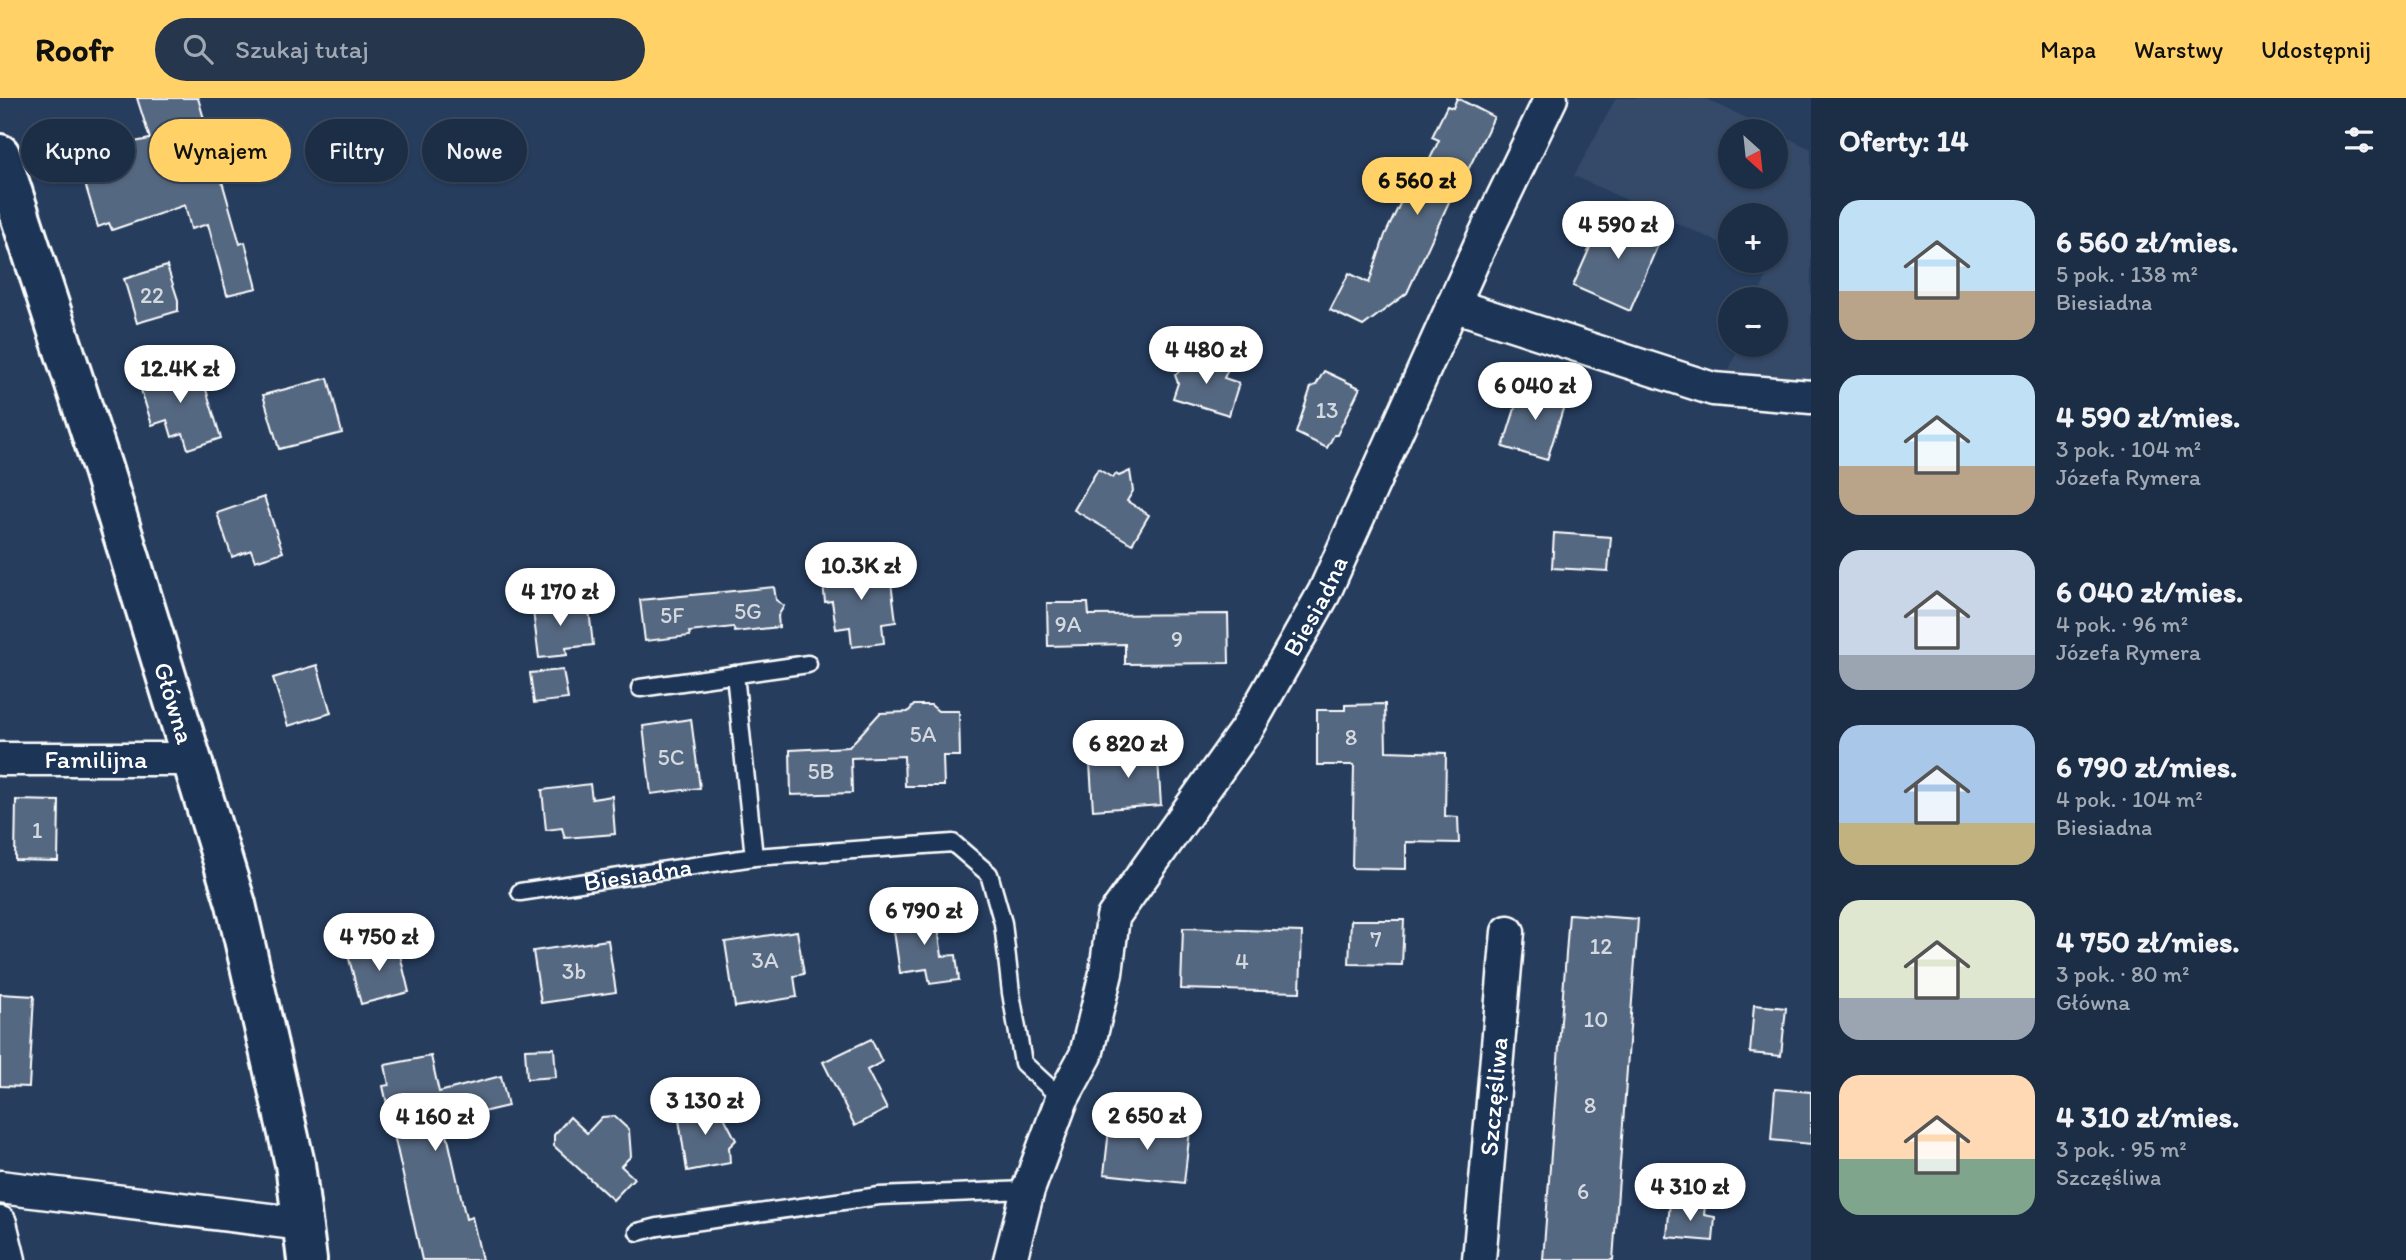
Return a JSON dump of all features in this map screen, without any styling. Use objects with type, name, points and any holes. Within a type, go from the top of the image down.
[{"type":"street","name":"Biesiadna","points":[[1010,1260],[1028,1190],[1062,1098],[1086,1055],[1106,972],[1114,917],[1248,727],[1324,593],[1453,305],[1551,98]]},
{"type":"street","name":"Główna","points":[[0,154],[103,470],[236,904],[295,1164],[305,1242]]},
{"type":"street","points":[[1453,305],[1713,389],[1811,397]]},
{"type":"street","name":"Familijna","points":[[0,759],[192,759]]},
{"type":"street","name":"Szczęśliwa","points":[[1479,1260],[1508,932]]},
{"type":"street","points":[[0,1187],[305,1242]]},
{"type":"street","points":[[0,1223],[9,1260]]},
{"type":"lane","points":[[640,688],[808,664]]},
{"type":"lane","points":[[736,674],[754,857]]},
{"type":"lane","name":"Biesiadna","points":[[520,892],[754,857],[953,843],[989,874],[1003,923],[1023,1063],[1062,1098]]},
{"type":"lane","points":[[638,1232],[879,1196],[1028,1190]]},
{"type":"shaded area","points":[[1616,98],[1704,98],[1749,119],[1718,119],[1718,189],[1788,189],[1788,138],[1811,149],[1811,384],[1726,378],[1734,357],[1788,357],[1788,287],[1762,287],[1768,273],[1788,273],[1788,203],[1718,203],[1718,242],[1574,176]]},
{"type":"building","points":[[137,98],[198,98],[204,119],[149,119],[149,136]]},
{"type":"building","points":[[1457,98],[1494,117],[1463,180],[1460,178],[1407,293],[1363,326],[1330,310],[1349,273],[1369,283],[1385,235],[1406,191],[1413,195],[1439,140],[1432,137],[1447,106],[1453,108]]},
{"type":"building","points":[[149,139],[149,182],[222,182],[240,244],[245,242],[257,288],[227,295],[208,224],[191,229],[185,205],[112,230],[109,223],[98,227],[85,182],[135,182],[135,142]]},
{"type":"building","points":[[1606,211],[1662,235],[1630,311],[1573,286]]},
{"type":"building","points":[[167,266],[178,300],[178,311],[137,323],[124,279]]},
{"type":"building","points":[[1187,356],[1228,369],[1224,378],[1239,383],[1229,415],[1173,398],[1178,383],[1175,375],[1182,369]]},
{"type":"building","points":[[180,363],[187,385],[203,380],[221,438],[188,449],[183,433],[172,437],[167,420],[152,425],[137,377]]},
{"type":"building","points":[[1324,371],[1360,388],[1337,435],[1334,435],[1327,448],[1296,433],[1311,387],[1316,385]]},
{"type":"building","points":[[328,378],[342,433],[279,449],[263,395]]},
{"type":"building","points":[[1523,383],[1567,396],[1547,460],[1503,447]]},
{"type":"building","points":[[1098,469],[1113,478],[1116,474],[1119,476],[1130,471],[1133,491],[1127,501],[1149,515],[1132,544],[1074,510]]},
{"type":"building","points":[[264,497],[283,552],[255,561],[251,550],[232,557],[217,513]]},
{"type":"building","points":[[1554,533],[1611,537],[1608,571],[1552,568]]},
{"type":"building","points":[[859,559],[868,568],[889,566],[896,622],[882,624],[884,643],[852,647],[850,627],[836,629],[832,601],[825,602],[822,573],[850,570]]},
{"type":"building","points":[[774,587],[776,600],[784,606],[778,616],[779,627],[735,632],[733,627],[689,632],[690,636],[645,641],[640,600]]},
{"type":"building","points":[[570,598],[572,613],[589,610],[593,645],[566,648],[567,655],[539,658],[532,603]]},
{"type":"building","points":[[1047,603],[1088,603],[1089,615],[1228,614],[1229,663],[1125,664],[1125,644],[1048,646]]},
{"type":"building","points":[[317,665],[331,713],[288,726],[273,678]]},
{"type":"building","points":[[563,670],[568,699],[534,703],[530,673]]},
{"type":"building","points":[[1385,704],[1386,751],[1446,753],[1445,816],[1458,817],[1459,843],[1406,842],[1406,869],[1352,868],[1354,765],[1317,765],[1317,710],[1345,710],[1345,705]]},
{"type":"building","points":[[914,705],[931,705],[938,711],[959,711],[960,756],[943,756],[944,786],[905,786],[904,756],[851,758],[852,793],[791,795],[790,750],[849,747],[880,713],[908,712]]},
{"type":"building","points":[[691,719],[700,788],[651,794],[643,726]]},
{"type":"building","points":[[1157,744],[1161,805],[1093,810],[1090,764],[1125,761],[1124,747]]},
{"type":"building","points":[[590,784],[592,799],[612,796],[615,834],[565,838],[562,828],[546,830],[542,790]]},
{"type":"building","points":[[16,800],[59,801],[58,861],[15,860]]},
{"type":"building","points":[[935,907],[942,956],[956,955],[959,980],[930,984],[927,969],[900,973],[894,931],[902,930],[899,912]]},
{"type":"building","points":[[1569,914],[1638,919],[1613,1260],[1543,1260]]},
{"type":"building","points":[[1351,920],[1404,920],[1402,965],[1349,964]]},
{"type":"building","points":[[1183,928],[1302,932],[1300,992],[1181,989]]},
{"type":"building","points":[[797,931],[804,974],[794,976],[797,997],[735,1007],[725,942]]},
{"type":"building","points":[[608,940],[616,992],[541,1003],[533,951]]},
{"type":"building","points":[[397,943],[409,992],[361,1004],[348,955]]},
{"type":"building","points":[[0,994],[34,996],[29,1087],[0,1086]]},
{"type":"building","points":[[1754,1005],[1786,1008],[1781,1056],[1750,1053]]},
{"type":"building","points":[[871,1039],[882,1062],[867,1070],[887,1109],[855,1126],[823,1062]]},
{"type":"building","points":[[554,1048],[556,1077],[527,1079],[525,1049]]},
{"type":"building","points":[[431,1056],[439,1092],[501,1076],[508,1106],[444,1121],[466,1219],[472,1217],[482,1260],[422,1260],[383,1086],[389,1085],[385,1065]]},
{"type":"building","points":[[1775,1089],[1811,1092],[1811,1144],[1771,1140]]},
{"type":"building","points":[[698,1104],[704,1109],[723,1107],[725,1119],[736,1140],[729,1147],[730,1163],[687,1171],[677,1107]]},
{"type":"building","points":[[614,1116],[629,1130],[631,1156],[621,1166],[634,1178],[613,1200],[554,1146],[554,1135],[570,1117],[587,1133],[602,1117]]},
{"type":"building","points":[[1110,1121],[1190,1130],[1184,1183],[1104,1174]]},
{"type":"building","points":[[1670,1202],[1705,1206],[1704,1215],[1715,1217],[1713,1241],[1667,1237]]}]
